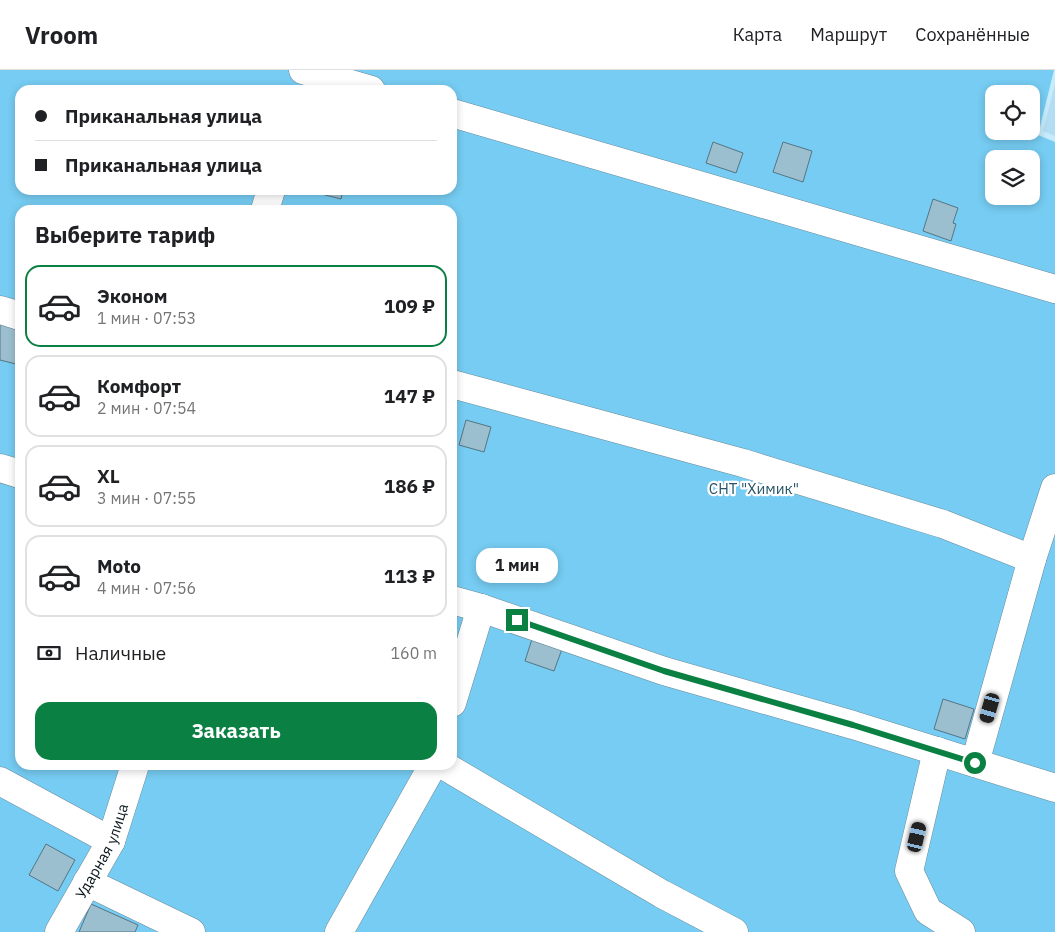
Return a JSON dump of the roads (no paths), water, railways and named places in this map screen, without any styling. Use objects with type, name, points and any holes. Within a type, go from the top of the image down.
[{"type":"street","points":[[298,85],[303,70],[354,85]]},
{"type":"street","points":[[457,115],[1055,289]]},
{"type":"street","points":[[0,310],[15,314]]},
{"type":"street","points":[[457,385],[781,474],[943,524],[1032,560]]},
{"type":"street","points":[[0,468],[15,472]]},
{"type":"street","points":[[975,763],[1032,560],[1055,488]]},
{"type":"street","points":[[457,601],[664,671],[853,725],[1055,788]]},
{"type":"street","points":[[457,686],[480,608]]},
{"type":"street","points":[[937,751],[909,871],[928,911],[961,932]]},
{"type":"street","name":"Ударная улица","points":[[59,932],[111,841],[133,770]]},
{"type":"street","points":[[339,932],[430,770]]},
{"type":"street","points":[[451,770],[637,880],[734,932]]},
{"type":"street","points":[[0,780],[111,841]]},
{"type":"street","points":[[87,882],[191,932]]},
{"type":"park label","name":"СНТ \"Химик\"","points":[[754,488]]}]
